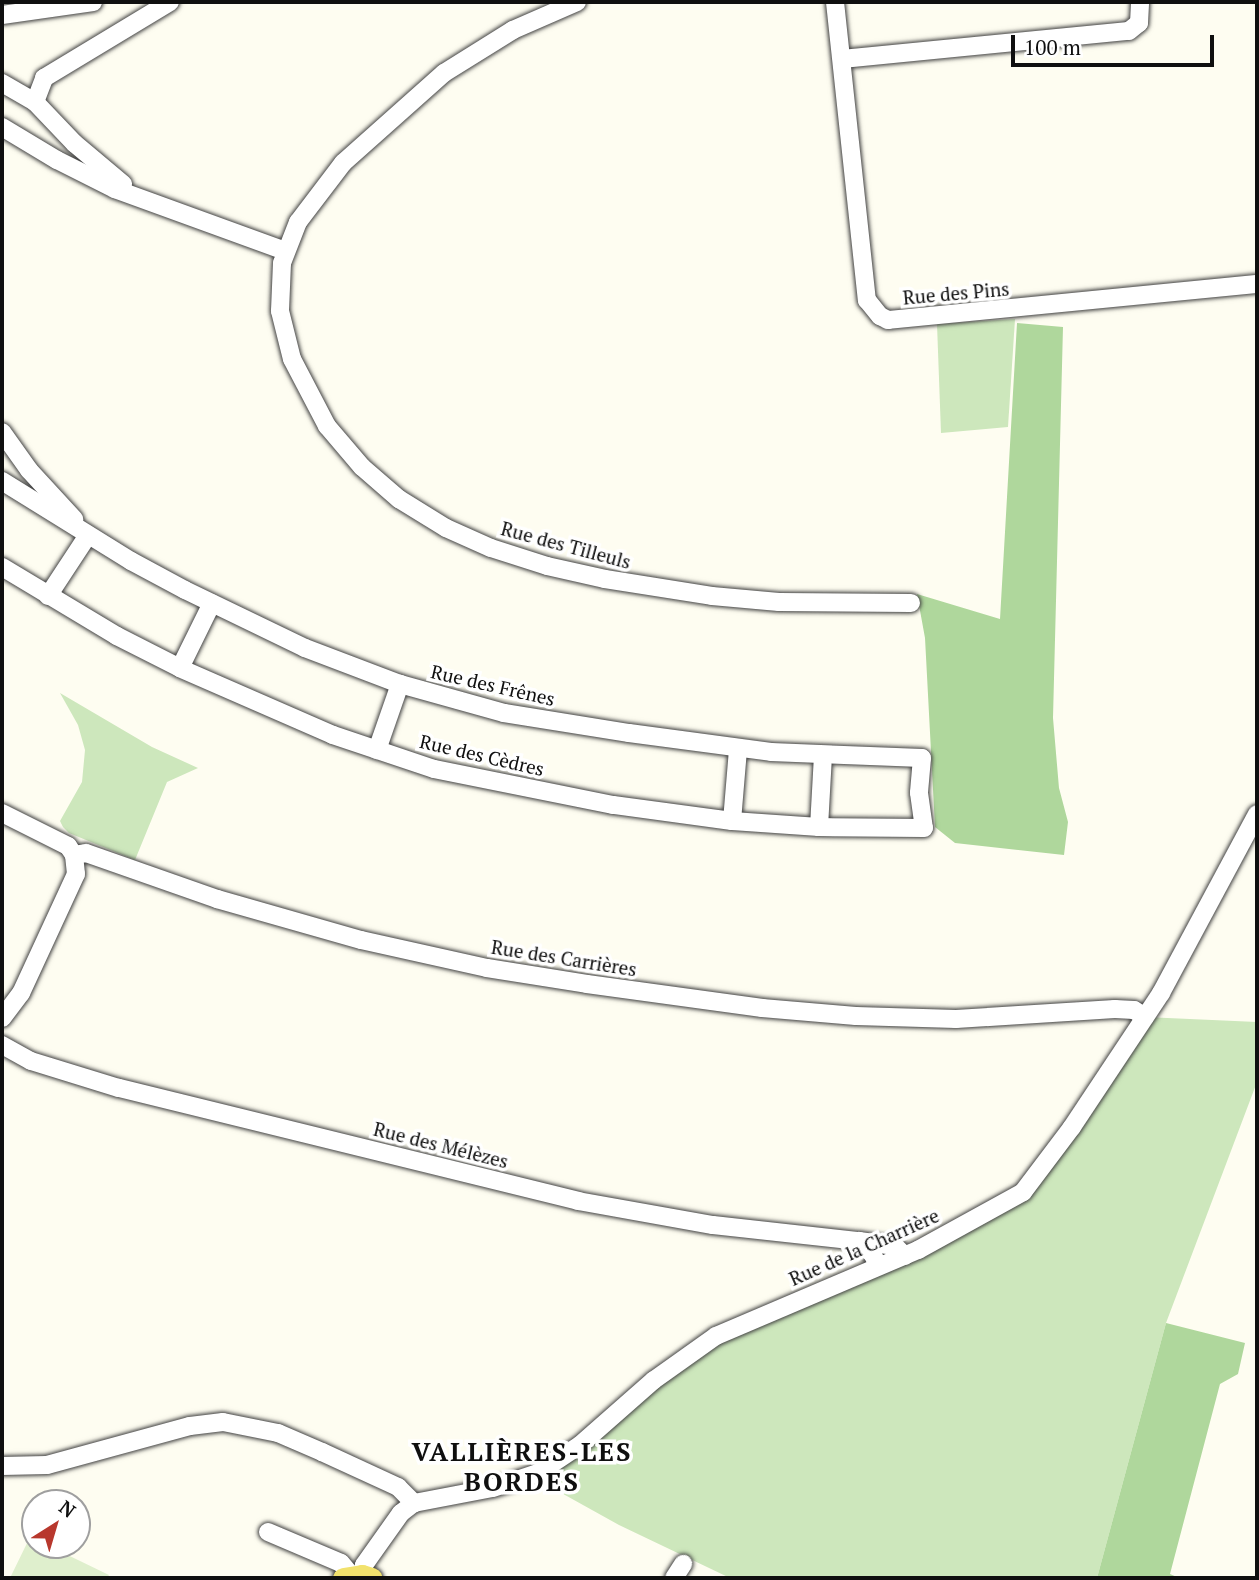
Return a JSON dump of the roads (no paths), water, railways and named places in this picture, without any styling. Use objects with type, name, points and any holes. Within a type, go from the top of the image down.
[{"type":"street","points":[[4,11],[93,2]]},
{"type":"street","name":"Rue des Tilleuls","points":[[577,2],[513,30],[443,73],[402,107],[343,163],[298,222],[285,251],[280,278],[284,335],[292,359],[327,426],[362,467],[399,499],[446,528],[491,548],[547,566],[652,588],[779,602],[912,603]]},
{"type":"street","name":"Rue des Pins","points":[[835,2],[867,300],[880,316],[888,320],[1257,284]]},
{"type":"street","points":[[842,59],[1129,31],[1139,23],[1140,2]]},
{"type":"street","points":[[35,102],[44,78],[161,4]]},
{"type":"street","points":[[2,83],[35,102],[74,143],[111,176],[146,199]]},
{"type":"street","points":[[2,127],[57,160],[115,189],[285,251]]},
{"type":"street","points":[[57,160],[74,143]]},
{"type":"street","name":"Rue des Frênes","points":[[2,432],[29,470],[88,535]]},
{"type":"street","name":"Rue des Frênes","points":[[5,483],[17,484],[29,470]]},
{"type":"street","name":"Rue des Frênes","points":[[5,483],[88,535],[212,603],[305,648],[400,684],[504,713],[738,749],[823,756],[922,758]]},
{"type":"street","points":[[48,596],[88,535]]},
{"type":"street","name":"Rue des Cèdres","points":[[2,567],[48,596],[180,668],[278,712],[434,769],[613,805],[732,821],[819,827],[924,828],[919,793],[922,758]]},
{"type":"street","points":[[180,668],[212,603]]},
{"type":"street","points":[[377,750],[400,684]]},
{"type":"street","points":[[732,821],[738,749]]},
{"type":"street","points":[[819,827],[823,756]]},
{"type":"street","name":"Rue des Carrières","points":[[2,813],[68,846],[74,855],[86,853],[217,899],[361,940],[487,968],[762,1008],[856,1016],[956,1019],[1125,1009],[1145,1017]]},
{"type":"street","name":"Rue de la Charrière","points":[[414,1503],[494,1488],[549,1468],[654,1380],[716,1336],[905,1256],[1014,1199],[1031,1185],[1145,1017],[1193,937],[1257,814]]},
{"type":"street","points":[[20,1056],[2,1020],[12,1009],[76,874],[74,855]]},
{"type":"street","points":[[2,1000],[30,970]]},
{"type":"street","name":"Rue des Mélèzes","points":[[2,1045],[20,1056],[119,1088],[578,1200],[713,1226],[885,1242],[895,1246],[905,1256]]},
{"type":"street","points":[[859,1241],[873,1255],[878,1266]]},
{"type":"street","points":[[2,1466],[47,1465],[190,1426],[223,1422],[278,1433],[398,1487],[414,1503],[401,1513],[357,1577],[341,1563],[268,1532]]},
{"type":"district","name":"VALLIÈRES-LES BORDES","points":[[522,1467]]}]
